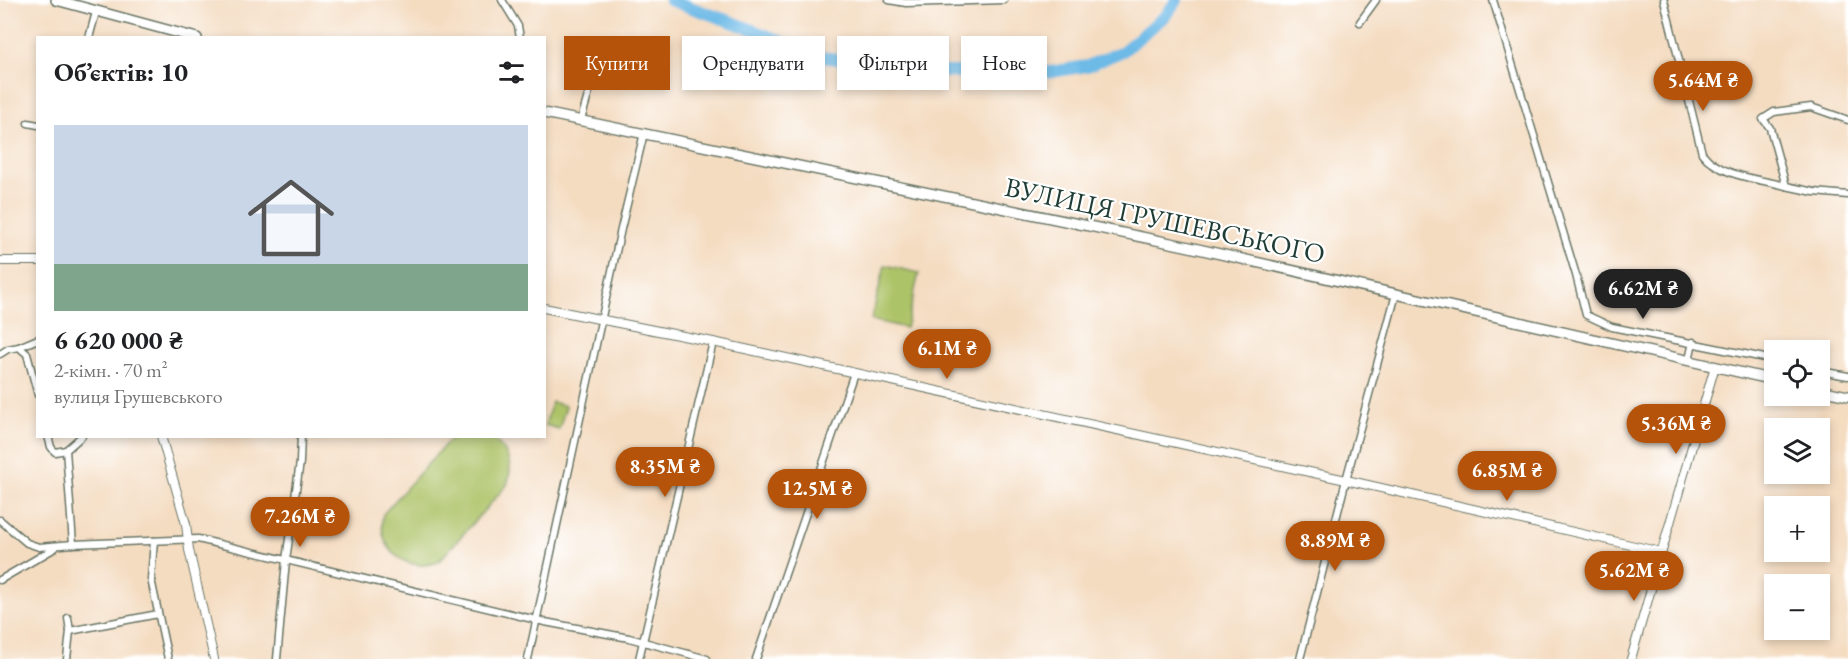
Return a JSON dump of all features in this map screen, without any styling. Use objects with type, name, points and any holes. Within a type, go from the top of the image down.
[{"type":"highway","points":[[56,0],[192,36]]},
{"type":"highway","name":"ВУЛИЦЯ ГРУШЕВСЬКОГО","points":[[546,112],[1185,246],[1764,378]]},
{"type":"highway","points":[[1830,392],[1848,396]]},
{"type":"street","points":[[502,0],[518,26],[520,36]]},
{"type":"street","points":[[889,0],[906,3],[1004,0]]},
{"type":"street","points":[[1360,22],[1376,0]]},
{"type":"street","points":[[1493,0],[1586,315],[1612,327],[1764,358]]},
{"type":"street","points":[[1664,0],[1702,153],[1713,164],[1725,170],[1814,192],[1848,195]]},
{"type":"street","points":[[90,36],[96,12]]},
{"type":"street","points":[[581,120],[589,90]]},
{"type":"street","points":[[1786,186],[1770,128],[1763,119],[1774,112],[1811,107],[1848,120]]},
{"type":"street","points":[[28,123],[36,125]]},
{"type":"street","points":[[528,659],[644,133]]},
{"type":"street","points":[[0,261],[36,261]]},
{"type":"street","points":[[1300,659],[1396,294]]},
{"type":"street","points":[[546,308],[713,342],[1346,480],[1661,552]]},
{"type":"street","points":[[0,354],[36,340]]},
{"type":"street","points":[[639,659],[713,342]]},
{"type":"street","points":[[1689,360],[1693,342]]},
{"type":"street","points":[[19,347],[27,354],[36,388]]},
{"type":"street","points":[[1631,659],[1715,366]]},
{"type":"street","points":[[756,659],[854,373]]},
{"type":"street","points":[[1830,373],[1848,376]]},
{"type":"street","points":[[49,438],[55,452],[66,450],[80,438]]},
{"type":"street","points":[[162,438],[186,524],[214,659]]},
{"type":"street","points":[[278,659],[286,560],[300,462],[301,438]]},
{"type":"street","points":[[66,450],[73,544]]},
{"type":"street","points":[[0,520],[31,545],[39,547],[198,539],[536,620],[643,642],[707,659]]},
{"type":"street","points":[[154,541],[151,579],[168,659]]},
{"type":"street","points":[[0,580],[41,555],[61,546]]},
{"type":"street","points":[[69,632],[158,614]]},
{"type":"street","points":[[67,659],[68,618]]},
{"type":"green space","points":[[885,265],[919,273],[906,328],[871,320]]},
{"type":"green space","points":[[552,402],[566,406],[559,429],[546,425]]},
{"type":"green space","points":[[451,438],[491,438],[508,458],[510,471],[507,485],[438,562],[426,565],[415,564],[396,555],[384,538],[383,514]]},
{"type":"waterway","points":[[670,0],[821,57],[944,72],[1050,72],[1087,66],[1123,51],[1165,16],[1177,0]]}]
